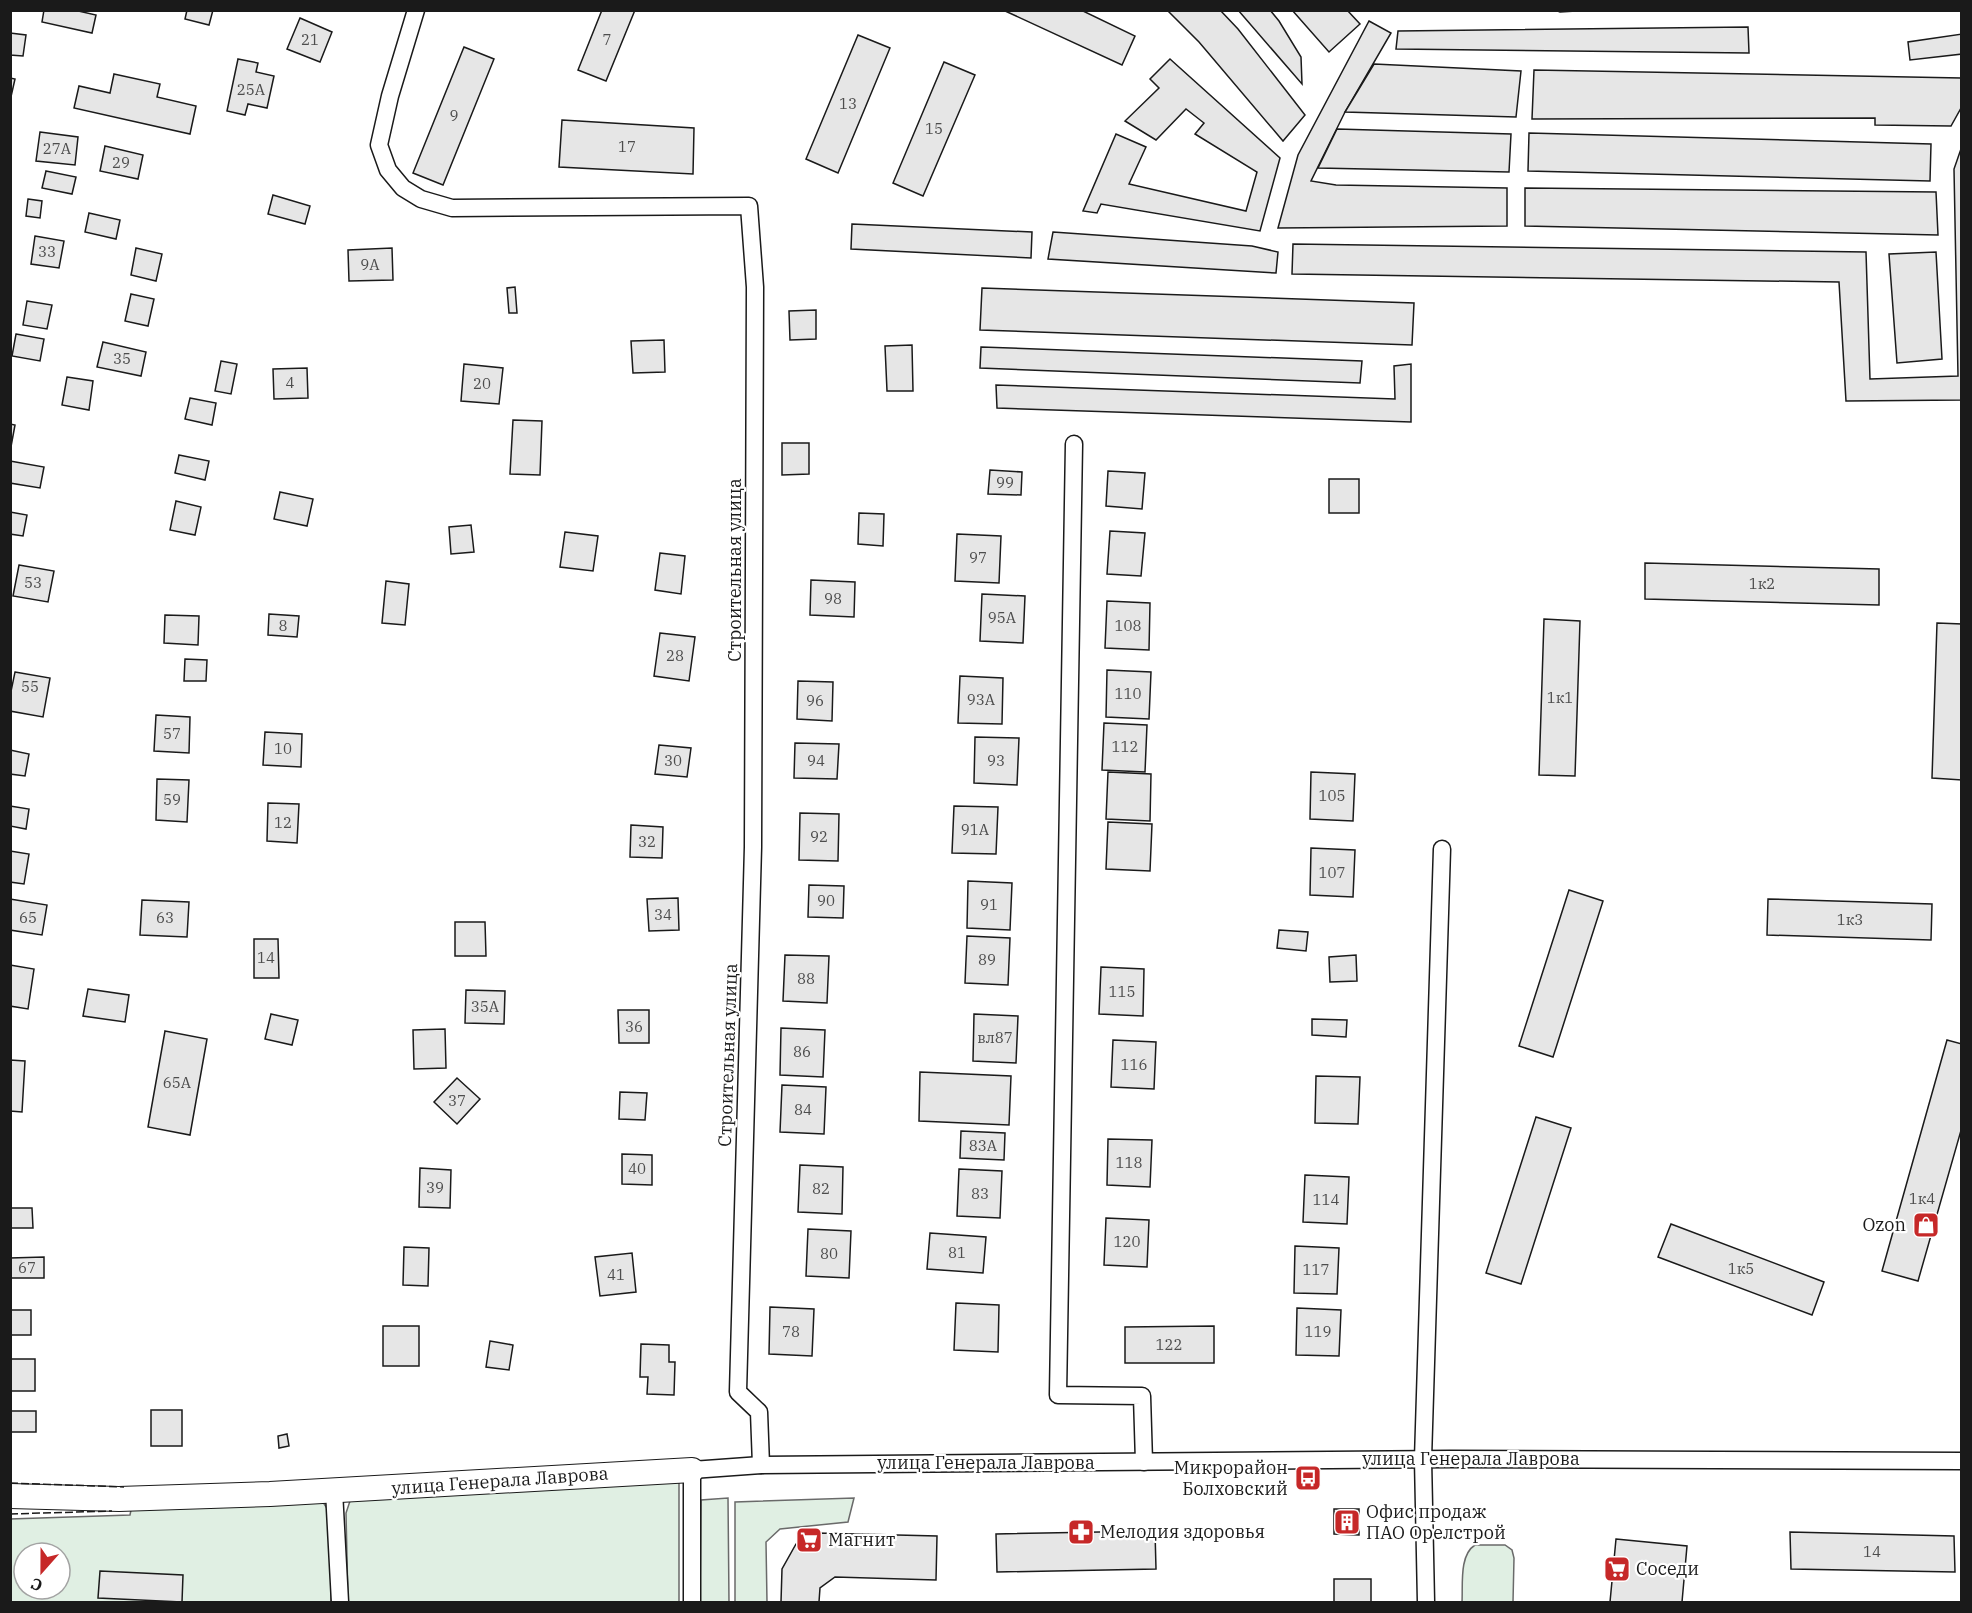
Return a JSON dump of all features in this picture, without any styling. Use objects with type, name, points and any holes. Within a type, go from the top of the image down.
[{"type":"street","name":"Строительная улица","points":[[416,10],[388,105],[379,145],[388,170],[403,188],[421,199],[452,208],[749,206],[755,287],[753,836],[738,1392],[759,1412],[761,1465]]},
{"type":"street","points":[[1074,444],[1058,1395],[1142,1396],[1144,1462]]},
{"type":"street","points":[[1426,1602],[1423,1459],[1442,849]]},
{"type":"street","name":"улица Генерала Лаврова","points":[[10,1496],[120,1500],[334,1491],[761,1465],[1423,1459],[1962,1461]]},
{"type":"street","points":[[692,1470],[692,1602]]},
{"type":"street","points":[[334,1491],[340,1602]]},
{"type":"green space","points":[[679,1481],[679,1602],[348,1602],[346,1513],[351,1498]]},
{"type":"green space","points":[[728,1498],[729,1602],[700,1602],[701,1500]]},
{"type":"green space","points":[[854,1498],[848,1522],[780,1529],[766,1542],[767,1602],[735,1602],[735,1502]]},
{"type":"green space","points":[[321,1499],[330,1513],[331,1602],[11,1602],[10,1519],[130,1515],[131,1510]]},
{"type":"green space","points":[[1475,1545],[1505,1545],[1512,1550],[1514,1558],[1513,1602],[1462,1602],[1464,1563],[1466,1556]]},
{"type":"building","points":[[44,10],[74,10],[96,15],[92,33],[42,22]]},
{"type":"building","points":[[187,10],[213,10],[209,25],[185,19]]},
{"type":"building","points":[[602,10],[635,10],[606,81],[578,70]]},
{"type":"building","points":[[1003,10],[1081,10],[1135,36],[1122,65]]},
{"type":"building","points":[[1167,10],[1220,10],[1238,29],[1305,115],[1283,141],[1199,42]]},
{"type":"building","points":[[1238,10],[1270,10],[1301,57],[1302,84]]},
{"type":"building","points":[[1292,10],[1347,10],[1360,24],[1329,52]]},
{"type":"building","points":[[1555,10],[1593,10],[1560,12]]},
{"type":"building","points":[[300,18],[332,32],[320,62],[287,49]]},
{"type":"building","points":[[1369,21],[1391,33],[1345,112],[1311,181],[1336,185],[1507,188],[1507,226],[1278,228],[1298,155]]},
{"type":"building","points":[[1748,27],[1749,53],[1396,49],[1398,31]]},
{"type":"building","points":[[10,33],[26,35],[23,56],[10,55]]},
{"type":"building","points":[[1962,34],[1962,54],[1910,60],[1908,42]]},
{"type":"building","points":[[858,35],[890,48],[838,173],[806,159]]},
{"type":"building","points":[[464,47],[494,59],[443,185],[413,173]]},
{"type":"building","points":[[238,59],[258,63],[256,72],[274,76],[267,108],[248,104],[245,115],[227,111]]},
{"type":"building","points":[[1170,59],[1280,158],[1260,231],[1101,204],[1097,213],[1083,211],[1116,134],[1146,147],[1129,184],[1246,211],[1257,172],[1195,134],[1204,123],[1186,109],[1156,140],[1125,121],[1159,88],[1150,79]]},
{"type":"building","points":[[944,62],[975,75],[923,196],[893,183]]},
{"type":"building","points":[[1374,64],[1521,71],[1516,117],[1345,112]]},
{"type":"building","points":[[1534,70],[1961,78],[1961,108],[1951,126],[1875,125],[1875,118],[1532,119]]},
{"type":"building","points":[[114,74],[160,84],[157,97],[196,106],[190,134],[74,108],[79,86],[110,93]]},
{"type":"building","points":[[10,78],[15,79],[10,101]]},
{"type":"building","points":[[562,120],[694,128],[693,174],[559,167]]},
{"type":"building","points":[[1337,129],[1511,134],[1509,172],[1318,168]]},
{"type":"building","points":[[40,132],[78,137],[75,165],[36,161]]},
{"type":"building","points":[[1529,133],[1931,144],[1930,181],[1528,171]]},
{"type":"building","points":[[105,146],[143,155],[138,179],[100,171]]},
{"type":"building","points":[[1962,146],[1962,400],[1846,401],[1839,282],[1292,274],[1293,244],[1866,252],[1870,379],[1958,376],[1954,169]]},
{"type":"building","points":[[46,171],[76,177],[72,194],[42,188]]},
{"type":"building","points":[[1525,188],[1936,192],[1938,235],[1525,226]]},
{"type":"building","points":[[273,195],[310,206],[305,224],[268,214]]},
{"type":"building","points":[[28,199],[42,201],[40,218],[26,216]]},
{"type":"building","points":[[89,213],[120,220],[116,239],[85,232]]},
{"type":"building","points":[[852,224],[1032,232],[1031,258],[851,249]]},
{"type":"building","points":[[1053,232],[1252,246],[1278,252],[1276,273],[1048,259]]},
{"type":"building","points":[[35,236],[64,241],[59,268],[31,264]]},
{"type":"building","points":[[136,248],[162,254],[156,281],[131,275]]},
{"type":"building","points":[[392,248],[393,280],[349,281],[348,250]]},
{"type":"building","points":[[1936,252],[1942,359],[1897,363],[1889,254]]},
{"type":"building","points":[[515,287],[517,313],[509,313],[507,288]]},
{"type":"building","points":[[982,288],[1414,303],[1412,345],[980,330]]},
{"type":"building","points":[[131,294],[154,299],[148,326],[125,321]]},
{"type":"building","points":[[27,301],[52,305],[47,329],[23,325]]},
{"type":"building","points":[[816,310],[816,339],[790,340],[789,311]]},
{"type":"building","points":[[16,334],[44,339],[40,361],[12,356]]},
{"type":"building","points":[[664,340],[665,372],[633,373],[631,341]]},
{"type":"building","points":[[103,342],[146,352],[141,376],[97,367]]},
{"type":"building","points":[[912,345],[913,391],[887,391],[885,346]]},
{"type":"building","points":[[981,347],[1362,361],[1360,383],[980,368]]},
{"type":"building","points":[[221,361],[237,364],[231,394],[215,391]]},
{"type":"building","points":[[464,364],[503,368],[499,404],[461,401]]},
{"type":"building","points":[[1411,364],[1411,422],[997,408],[996,385],[1395,399],[1394,366]]},
{"type":"building","points":[[307,368],[308,398],[274,399],[273,369]]},
{"type":"building","points":[[67,377],[93,381],[89,410],[62,405]]},
{"type":"building","points":[[190,398],[216,403],[212,425],[185,419]]},
{"type":"building","points":[[513,420],[542,421],[540,475],[510,474]]},
{"type":"building","points":[[10,424],[15,425],[10,452]]},
{"type":"building","points":[[782,443],[809,443],[809,474],[782,475]]},
{"type":"building","points":[[179,455],[209,461],[205,480],[175,473]]},
{"type":"building","points":[[10,461],[44,467],[40,488],[10,483]]},
{"type":"building","points":[[990,470],[1022,472],[1021,495],[988,494]]},
{"type":"building","points":[[1108,471],[1145,473],[1142,509],[1106,506]]},
{"type":"building","points":[[1329,479],[1359,479],[1359,513],[1329,513]]},
{"type":"building","points":[[280,492],[313,499],[307,526],[274,519]]},
{"type":"building","points":[[176,501],[201,507],[195,535],[170,530]]},
{"type":"building","points":[[10,512],[27,515],[23,536],[10,534]]},
{"type":"building","points":[[859,513],[884,514],[883,546],[858,544]]},
{"type":"building","points":[[471,525],[474,552],[451,554],[449,527]]},
{"type":"building","points":[[1110,531],[1145,533],[1141,576],[1107,574]]},
{"type":"building","points":[[565,532],[598,536],[593,571],[560,567]]},
{"type":"building","points":[[957,534],[1001,536],[999,583],[955,581]]},
{"type":"building","points":[[660,553],[685,556],[681,594],[655,590]]},
{"type":"building","points":[[1645,563],[1879,569],[1879,605],[1645,599]]},
{"type":"building","points":[[19,565],[54,571],[48,602],[13,596]]},
{"type":"building","points":[[811,580],[855,582],[854,617],[810,615]]},
{"type":"building","points":[[386,581],[409,584],[405,625],[382,623]]},
{"type":"building","points":[[982,594],[1025,596],[1023,643],[980,641]]},
{"type":"building","points":[[1107,601],[1150,603],[1149,650],[1105,648]]},
{"type":"building","points":[[269,614],[299,616],[297,637],[268,635]]},
{"type":"building","points":[[165,615],[199,616],[198,645],[164,643]]},
{"type":"building","points":[[1544,619],[1580,621],[1575,776],[1539,775]]},
{"type":"building","points":[[1937,623],[1962,624],[1962,780],[1932,778]]},
{"type":"building","points":[[660,633],[695,637],[689,681],[654,676]]},
{"type":"building","points":[[185,659],[207,660],[206,681],[184,681]]},
{"type":"building","points":[[1107,670],[1151,672],[1149,719],[1106,717]]},
{"type":"building","points":[[15,672],[50,678],[43,717],[10,711],[10,696]]},
{"type":"building","points":[[960,676],[1003,678],[1002,724],[958,723]]},
{"type":"building","points":[[798,681],[833,682],[832,721],[797,719]]},
{"type":"building","points":[[156,715],[190,717],[189,753],[154,751]]},
{"type":"building","points":[[1104,723],[1147,725],[1145,772],[1102,770]]},
{"type":"building","points":[[265,732],[302,734],[301,767],[263,765]]},
{"type":"building","points":[[975,737],[1019,738],[1017,785],[974,783]]},
{"type":"building","points":[[795,743],[839,744],[837,779],[794,778]]},
{"type":"building","points":[[659,745],[691,748],[687,777],[655,774]]},
{"type":"building","points":[[10,750],[29,754],[25,776],[10,774]]},
{"type":"building","points":[[1108,772],[1151,774],[1150,821],[1106,819]]},
{"type":"building","points":[[1311,772],[1355,774],[1353,821],[1310,819]]},
{"type":"building","points":[[157,779],[189,780],[187,822],[156,820]]},
{"type":"building","points":[[268,803],[299,804],[297,843],[267,841]]},
{"type":"building","points":[[10,806],[29,809],[26,829],[10,826]]},
{"type":"building","points":[[954,806],[998,807],[996,854],[952,853]]},
{"type":"building","points":[[800,813],[839,814],[838,861],[799,860]]},
{"type":"building","points":[[1108,822],[1152,824],[1150,871],[1106,869]]},
{"type":"building","points":[[631,825],[663,827],[662,858],[630,857]]},
{"type":"building","points":[[1311,848],[1355,850],[1353,897],[1310,895]]},
{"type":"building","points":[[10,851],[29,854],[24,884],[10,882]]},
{"type":"building","points":[[968,881],[1012,883],[1010,930],[967,928]]},
{"type":"building","points":[[809,885],[844,886],[843,918],[808,917]]},
{"type":"building","points":[[1569,890],[1603,901],[1553,1057],[1519,1046]]},
{"type":"building","points":[[678,898],[679,930],[649,931],[647,899]]},
{"type":"building","points":[[10,899],[47,905],[42,935],[10,930]]},
{"type":"building","points":[[1768,899],[1932,904],[1931,940],[1767,935]]},
{"type":"building","points":[[142,900],[189,902],[187,937],[140,935]]},
{"type":"building","points":[[455,922],[485,922],[486,956],[455,956]]},
{"type":"building","points":[[1279,930],[1308,932],[1306,951],[1277,948]]},
{"type":"building","points":[[967,936],[1010,938],[1008,985],[965,983]]},
{"type":"building","points":[[254,939],[278,939],[279,978],[254,978]]},
{"type":"building","points":[[785,955],[829,956],[827,1003],[783,1001]]},
{"type":"building","points":[[1356,955],[1357,981],[1330,982],[1329,957]]},
{"type":"building","points":[[10,965],[34,969],[28,1009],[10,1006]]},
{"type":"building","points":[[1101,967],[1144,969],[1143,1016],[1099,1014]]},
{"type":"building","points":[[88,989],[129,995],[125,1022],[83,1016]]},
{"type":"building","points":[[466,990],[505,991],[504,1024],[465,1023]]},
{"type":"building","points":[[618,1010],[649,1010],[649,1043],[619,1043]]},
{"type":"building","points":[[271,1014],[298,1020],[292,1045],[265,1039]]},
{"type":"building","points":[[974,1014],[1018,1016],[1016,1063],[973,1061]]},
{"type":"building","points":[[1312,1019],[1347,1020],[1346,1037],[1312,1035]]},
{"type":"building","points":[[781,1028],[825,1030],[823,1077],[780,1075]]},
{"type":"building","points":[[445,1029],[446,1068],[414,1069],[413,1030]]},
{"type":"building","points":[[165,1031],[207,1039],[190,1135],[148,1127]]},
{"type":"building","points":[[1113,1040],[1156,1042],[1154,1089],[1111,1087]]},
{"type":"building","points":[[1947,1040],[1962,1044],[1962,1127],[1918,1281],[1882,1271]]},
{"type":"building","points":[[10,1060],[25,1061],[22,1112],[10,1111]]},
{"type":"building","points":[[920,1072],[1011,1076],[1009,1125],[919,1121]]},
{"type":"building","points":[[1316,1076],[1360,1077],[1358,1124],[1315,1123]]},
{"type":"building","points":[[457,1078],[480,1099],[457,1124],[434,1102]]},
{"type":"building","points":[[782,1085],[826,1087],[824,1134],[780,1132]]},
{"type":"building","points":[[620,1092],[647,1093],[645,1120],[619,1119]]},
{"type":"building","points":[[1536,1117],[1571,1128],[1521,1284],[1486,1273]]},
{"type":"building","points":[[961,1131],[1005,1133],[1004,1160],[960,1158]]},
{"type":"building","points":[[1108,1139],[1152,1140],[1150,1187],[1107,1185]]},
{"type":"building","points":[[622,1154],[652,1155],[652,1185],[622,1184]]},
{"type":"building","points":[[800,1165],[843,1167],[842,1214],[798,1212]]},
{"type":"building","points":[[420,1168],[451,1170],[450,1208],[419,1207]]},
{"type":"building","points":[[959,1169],[1002,1171],[1000,1218],[957,1216]]},
{"type":"building","points":[[1305,1175],[1349,1177],[1347,1224],[1303,1222]]},
{"type":"building","points":[[10,1208],[32,1208],[33,1228],[10,1228]]},
{"type":"building","points":[[1106,1218],[1149,1220],[1147,1267],[1104,1265]]},
{"type":"building","points":[[1671,1224],[1824,1282],[1812,1315],[1658,1257]]},
{"type":"building","points":[[808,1229],[851,1231],[849,1278],[806,1276]]},
{"type":"building","points":[[930,1233],[986,1237],[983,1273],[927,1269]]},
{"type":"building","points":[[1295,1246],[1339,1248],[1337,1294],[1294,1293]]},
{"type":"building","points":[[404,1247],[429,1248],[428,1286],[403,1285]]},
{"type":"building","points":[[632,1253],[636,1292],[600,1296],[595,1257]]},
{"type":"building","points":[[44,1257],[44,1278],[10,1278],[10,1258]]},
{"type":"building","points":[[956,1303],[999,1305],[998,1352],[954,1350]]},
{"type":"building","points":[[770,1307],[814,1309],[812,1356],[769,1354]]},
{"type":"building","points":[[1297,1308],[1341,1310],[1339,1356],[1296,1355]]},
{"type":"building","points":[[10,1310],[31,1310],[31,1335],[10,1335]]},
{"type":"building","points":[[383,1326],[419,1326],[419,1366],[383,1366]]},
{"type":"building","points":[[1214,1326],[1214,1363],[1125,1363],[1125,1327]]},
{"type":"building","points":[[490,1341],[513,1345],[509,1370],[486,1367]]},
{"type":"building","points":[[641,1344],[669,1345],[669,1362],[675,1362],[674,1395],[647,1394],[648,1377],[640,1377]]},
{"type":"building","points":[[10,1359],[35,1359],[35,1391],[10,1391]]},
{"type":"building","points":[[151,1410],[182,1410],[182,1446],[151,1446]]},
{"type":"building","points":[[10,1411],[36,1411],[36,1432],[10,1432]]},
{"type":"building","points":[[287,1434],[289,1446],[279,1448],[278,1436]]},
{"type":"building","name":"Офис продаж ПАО Орелстрой","points":[[1334,1509],[1359,1509],[1359,1535],[1334,1534]]},
{"type":"building","points":[[1155,1531],[1156,1569],[997,1572],[996,1534]]},
{"type":"building","points":[[1790,1532],[1954,1536],[1955,1572],[1791,1569]]},
{"type":"building","points":[[816,1533],[937,1536],[936,1580],[835,1577],[820,1588],[819,1602],[781,1602],[782,1569],[796,1544]]},
{"type":"building","points":[[1616,1539],[1687,1546],[1682,1602],[1610,1602]]},
{"type":"building","points":[[100,1571],[183,1575],[182,1602],[98,1598]]},
{"type":"building","points":[[1334,1579],[1371,1579],[1371,1602],[1334,1602]]},
{"type":"fence","points":[[10,1483],[124,1487]]},
{"type":"fence","points":[[10,1514],[112,1511]]},
{"type":"place","name":"Ozon","points":[[1926,1225]]},
{"type":"place","name":"Микрорайон Болховский","points":[[1308,1478]]},
{"type":"place","name":"Офис продаж ПАО Орелстрой","points":[[1347,1522]]},
{"type":"place","name":"Мелодия здоровья","points":[[1081,1532]]},
{"type":"place","name":"Магнит","points":[[809,1540]]},
{"type":"place","name":"Соседи","points":[[1617,1569]]}]
